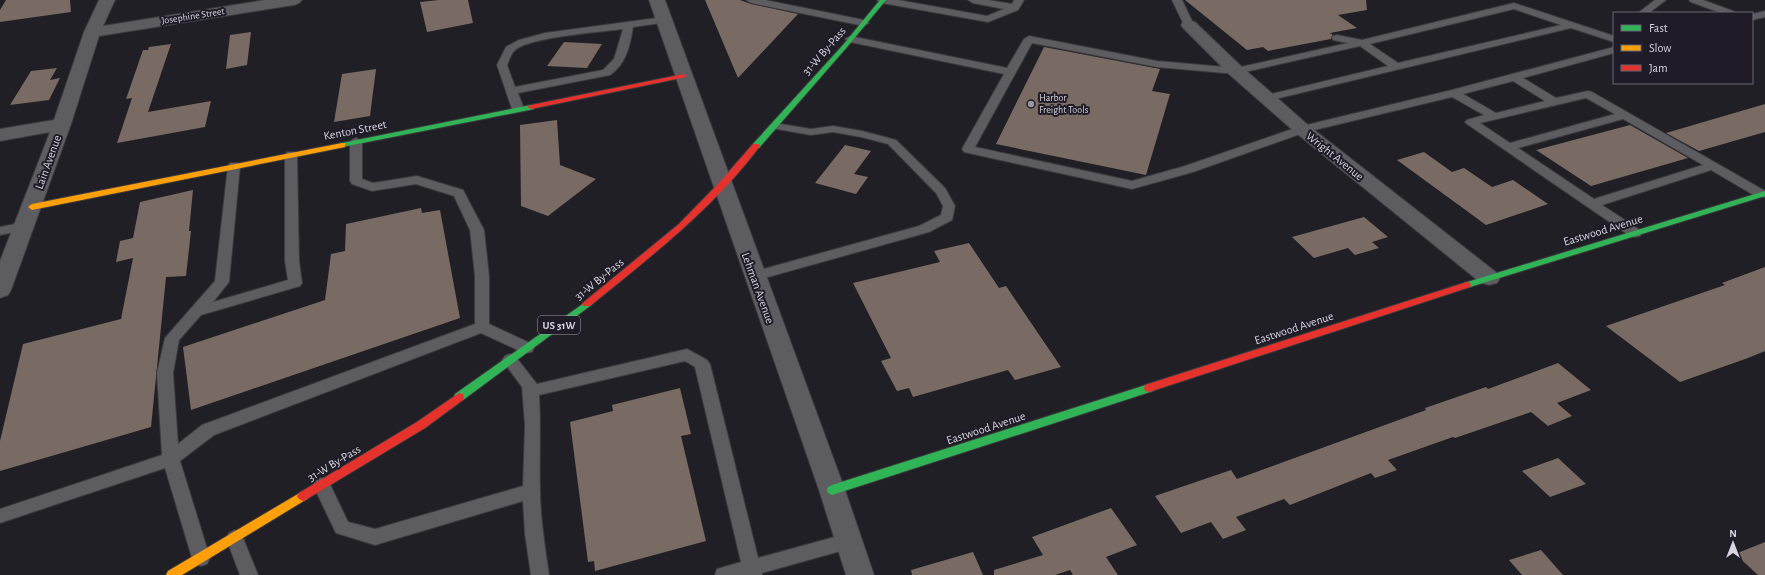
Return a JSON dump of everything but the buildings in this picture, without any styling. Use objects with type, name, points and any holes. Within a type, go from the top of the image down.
[{"type":"street","name":"Lain Avenue","points":[[1,285],[32,207],[62,124],[92,32],[107,0]]},
{"type":"street","name":"Josephine Street","points":[[92,32],[294,0]]},
{"type":"street","name":"Lehman Avenue","points":[[657,0],[754,276],[832,490],[860,575]]},
{"type":"street","name":"31-W By-Pass","points":[[172,575],[421,425],[595,299],[682,226],[722,186],[864,23],[882,0]]},
{"type":"street","name":"Wright Avenue","points":[[1189,25],[1236,71],[1302,129],[1489,278]]},
{"type":"street","name":"Kenton Street","points":[[32,207],[684,76]]},
{"type":"street","points":[[0,135],[62,124]]},
{"type":"street","name":"Eastwood Avenue","points":[[832,490],[1489,278],[1763,194]]},
{"type":"lane","points":[[751,0],[864,23]]},
{"type":"lane","points":[[882,0],[920,3],[988,19],[1017,4]]},
{"type":"lane","points":[[973,0],[1017,4]]},
{"type":"lane","points":[[1177,0],[1189,25]]},
{"type":"lane","points":[[1644,12],[1661,0]]},
{"type":"lane","points":[[1694,0],[1727,12]]},
{"type":"lane","points":[[1613,37],[1514,6],[1362,44],[1236,71],[1157,64],[1029,39],[968,149],[1132,185],[1189,169],[1302,129],[1454,92],[1613,50]]},
{"type":"lane","points":[[1753,17],[1765,14]]},
{"type":"lane","points":[[518,109],[502,65],[510,49],[523,42],[545,36],[664,20]]},
{"type":"lane","points":[[1267,98],[1572,25]]},
{"type":"lane","points":[[511,91],[606,73],[612,70],[617,64],[628,26]]},
{"type":"lane","points":[[1337,38],[1362,44],[1396,67]]},
{"type":"lane","points":[[850,39],[1010,72]]},
{"type":"lane","points":[[1312,55],[1322,40]]},
{"type":"lane","points":[[1514,76],[1554,102]]},
{"type":"lane","points":[[1454,92],[1493,116]]},
{"type":"lane","points":[[1635,233],[1471,122],[1588,94],[1763,194]]},
{"type":"lane","points":[[1508,147],[1625,115]]},
{"type":"lane","points":[[754,276],[924,229],[947,217],[949,206],[941,191],[892,142],[862,134],[833,129],[812,132],[775,126]]},
{"type":"lane","points":[[356,142],[356,182],[372,187],[417,180],[458,193],[477,230],[482,276],[482,327]]},
{"type":"lane","points":[[196,311],[294,283],[292,261],[291,155]]},
{"type":"lane","points":[[201,558],[171,458],[165,373],[172,338],[222,282],[234,166]]},
{"type":"lane","points":[[1592,204],[1713,166]]},
{"type":"lane","points":[[0,231],[24,226]]},
{"type":"lane","points":[[0,516],[171,458],[208,430],[482,327],[527,348]]},
{"type":"lane","points":[[531,391],[687,355],[702,364],[753,571]]},
{"type":"lane","points":[[510,360],[530,386],[531,391],[533,425],[531,491],[534,534],[540,575]]},
{"type":"lane","points":[[322,485],[342,528],[375,537],[531,491]]},
{"type":"lane","points":[[235,538],[249,575]]},
{"type":"lane","points":[[724,575],[753,571],[849,541]]},
{"type":"traffic: fast","points":[[756,146],[845,46],[883,0]]},
{"type":"traffic: fast","points":[[342,145],[531,107]]},
{"type":"traffic: fast","points":[[1467,285],[1765,193]]},
{"type":"traffic: fast","points":[[459,397],[587,304]]},
{"type":"traffic: fast","points":[[832,490],[1149,388]]},
{"type":"traffic: slow","points":[[32,207],[342,145]]},
{"type":"traffic: slow","points":[[172,575],[303,496]]},
{"type":"traffic: jam","points":[[531,107],[684,76]]},
{"type":"traffic: jam","points":[[587,304],[682,226],[722,185],[756,146]]},
{"type":"traffic: jam","points":[[1149,388],[1467,285]]},
{"type":"traffic: jam","points":[[303,496],[421,425],[459,397]]},
{"type":"place","name":"Harbor Freight Tools","points":[[1031,104]]}]
